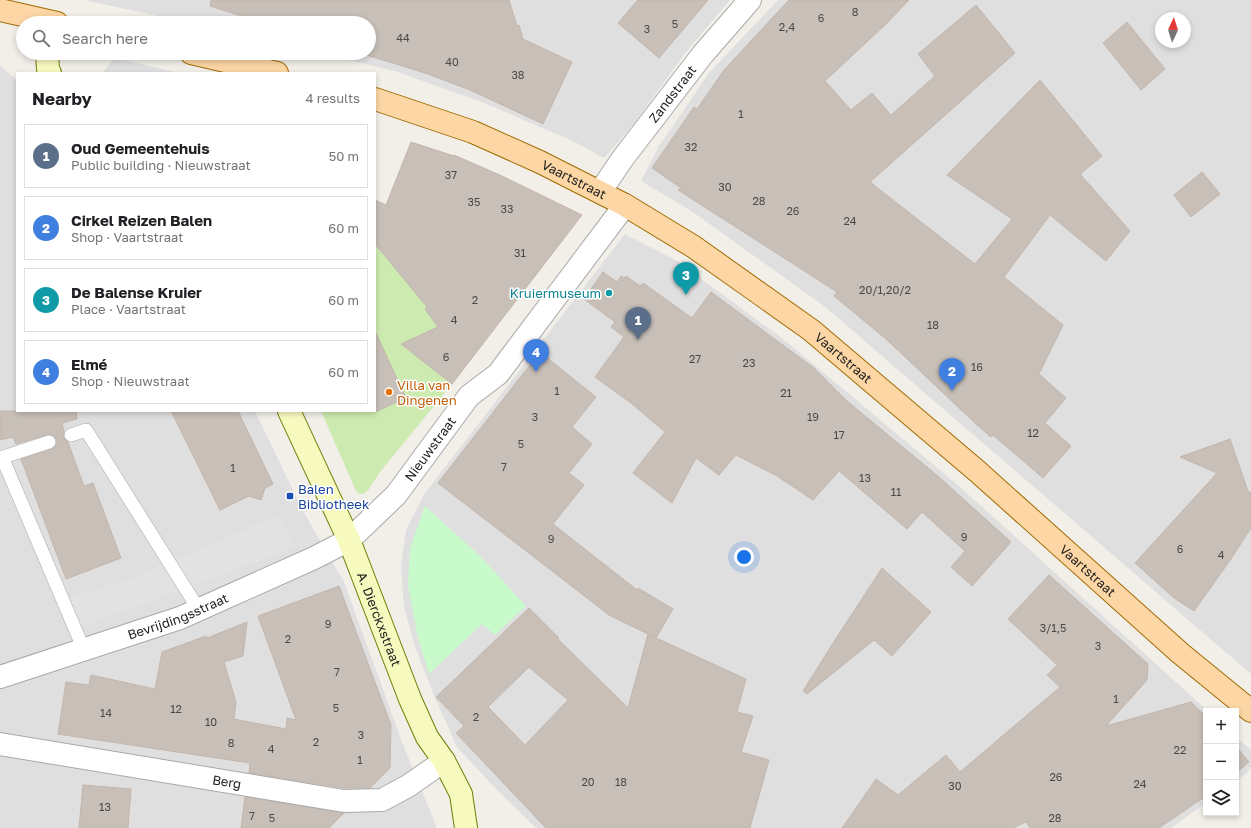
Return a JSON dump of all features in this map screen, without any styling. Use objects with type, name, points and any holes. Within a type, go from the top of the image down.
[{"type":"main road","points":[[0,10],[26,16]]},
{"type":"main road","points":[[221,60],[273,72]]},
{"type":"main road","name":"Vaartstraat","points":[[376,99],[473,132],[540,162],[625,205],[694,247],[811,330],[977,471],[1180,653],[1251,711]]},
{"type":"street","name":"Zandstraat","points":[[600,192],[623,158],[703,54],[750,0]]},
{"type":"street","points":[[47,60],[50,72]]},
{"type":"street","name":"Nieuwstraat","points":[[349,540],[396,495],[469,396],[498,374],[625,205]]},
{"type":"street","name":"A. Dierckxstraat","points":[[289,412],[349,540],[410,699],[427,737],[444,761],[461,794],[466,828]]},
{"type":"street","name":"Bevrijdingsstraat","points":[[0,677],[180,618],[314,558],[349,540]]},
{"type":"street","name":"Berg","points":[[0,744],[344,801],[382,800],[408,786],[444,761]]},
{"type":"lane","points":[[70,435],[86,430],[199,610]]},
{"type":"lane","points":[[49,442],[1,457],[84,650]]},
{"type":"shaded area","points":[[84,0],[730,0],[686,52],[633,125],[604,158],[573,141],[484,103],[395,71],[349,60],[376,60],[376,16],[158,16]]},
{"type":"shaded area","points":[[778,0],[1251,0],[1251,674],[824,306],[690,210],[641,181],[659,146],[709,73]]},
{"type":"shaded area","points":[[113,60],[124,60],[175,72],[103,72]]},
{"type":"shaded area","points":[[0,65],[16,80],[16,412],[255,412],[302,509],[344,582],[402,742],[437,828],[0,828]]},
{"type":"shaded area","points":[[625,234],[677,261],[787,342],[959,486],[1205,708],[1203,708],[1203,805],[1171,828],[536,828],[495,788],[457,747],[435,698],[414,644],[404,607],[401,566],[406,530],[425,493]]},
{"type":"shaded area","points":[[278,515],[296,547],[81,627],[69,598],[137,576]]},
{"type":"shaded area","points":[[1239,740],[1251,750],[1251,767],[1248,772],[1239,779]]},
{"type":"green space","points":[[376,245],[427,307],[440,330],[419,358],[452,384],[380,472],[369,489],[365,493],[360,494],[356,491],[321,412],[376,412]]},
{"type":"green space","points":[[425,506],[480,556],[526,606],[495,635],[482,624],[429,674],[418,638],[408,586],[410,548]]},
{"type":"building","points":[[211,0],[509,0],[517,26],[519,25],[523,39],[572,62],[543,124],[470,90],[425,73],[376,58],[376,16],[242,16],[210,6]]},
{"type":"building","points":[[638,0],[708,0],[659,58],[618,23]]},
{"type":"building","points":[[789,0],[909,0],[886,24],[825,81],[851,110],[872,93],[891,115],[935,76],[918,54],[976,5],[1015,53],[870,182],[975,264],[1012,219],[947,175],[1040,80],[1102,156],[1080,174],[1130,231],[1106,261],[1050,215],[1004,277],[1063,325],[1039,374],[1066,398],[1045,423],[1071,446],[1043,478],[993,435],[991,437],[976,424],[886,339],[834,296],[837,292],[678,190],[681,188],[652,168],[694,107],[697,109],[724,70]]},
{"type":"building","points":[[1127,22],[1165,69],[1141,90],[1103,43]]},
{"type":"building","points":[[411,142],[454,155],[502,176],[582,215],[452,384],[401,344],[438,327],[425,309],[427,307],[376,245],[376,200],[386,205]]},
{"type":"building","points":[[1202,172],[1220,194],[1191,217],[1174,195]]},
{"type":"building","points":[[603,272],[617,282],[621,276],[624,278],[626,276],[640,286],[643,283],[692,318],[711,292],[814,368],[847,401],[939,477],[1011,542],[972,586],[951,567],[965,551],[922,512],[907,529],[839,471],[813,500],[777,476],[736,455],[719,475],[696,458],[672,503],[633,473],[665,432],[631,403],[595,377],[624,337],[611,327],[615,322],[584,299]]},
{"type":"building","points":[[376,333],[406,398],[376,412]]},
{"type":"building","points":[[540,352],[596,397],[572,427],[592,444],[569,473],[584,485],[553,524],[637,590],[638,588],[673,609],[656,638],[746,679],[737,712],[753,716],[741,752],[769,760],[750,828],[546,828],[456,733],[464,726],[436,697],[529,608],[559,638],[558,639],[628,708],[648,634],[609,615],[438,483]],"holes":[[[529,667],[568,700],[525,745],[488,707]]]},
{"type":"building","points":[[0,411],[76,412],[77,419],[62,423],[64,431],[63,437],[68,442],[84,486],[93,483],[121,558],[66,579],[21,459],[52,449],[57,444],[56,439],[50,434],[16,444],[13,437],[0,440]]},
{"type":"building","points":[[171,412],[238,412],[273,484],[265,488],[261,500],[249,496],[220,510]]},
{"type":"building","points":[[1230,439],[1248,491],[1251,493],[1251,528],[1194,611],[1174,598],[1135,563],[1217,473],[1180,457]]},
{"type":"building","points":[[882,568],[931,612],[892,656],[874,640],[807,694],[803,691]]},
{"type":"building","points":[[1049,575],[1148,664],[1147,680],[1106,726],[1191,702],[1203,714],[1203,798],[1159,828],[1030,828],[1026,822],[1013,828],[842,828],[876,779],[898,795],[946,755],[960,772],[1060,687],[1047,675],[1057,665],[1008,619]]},
{"type":"building","points":[[339,586],[391,725],[390,768],[370,788],[345,788],[249,773],[250,763],[58,734],[66,682],[89,685],[91,675],[155,689],[162,652],[206,636],[207,638],[247,622],[243,656],[224,662],[236,702],[234,719],[286,729],[287,718],[296,720],[258,616]]},
{"type":"building","points":[[1239,750],[1249,762],[1239,770]]},
{"type":"building","points":[[83,785],[131,789],[128,828],[79,828]]},
{"type":"building","points":[[245,797],[344,813],[329,828],[241,828]]},
{"type":"place","name":"Kruiermuseum","points":[[609,293]]},
{"type":"place","name":"De Balense Kruier","points":[[686,295]]},
{"type":"place","name":"Oud Gemeentehuis","points":[[638,340]]},
{"type":"place","name":"Elmé","points":[[536,372]]},
{"type":"place","name":"Cirkel Reizen Balen","points":[[952,391]]},
{"type":"place","name":"Villa van Dingenen","points":[[389,392]]},
{"type":"place","name":"Balen Bibliotheek","points":[[290,496]]}]
